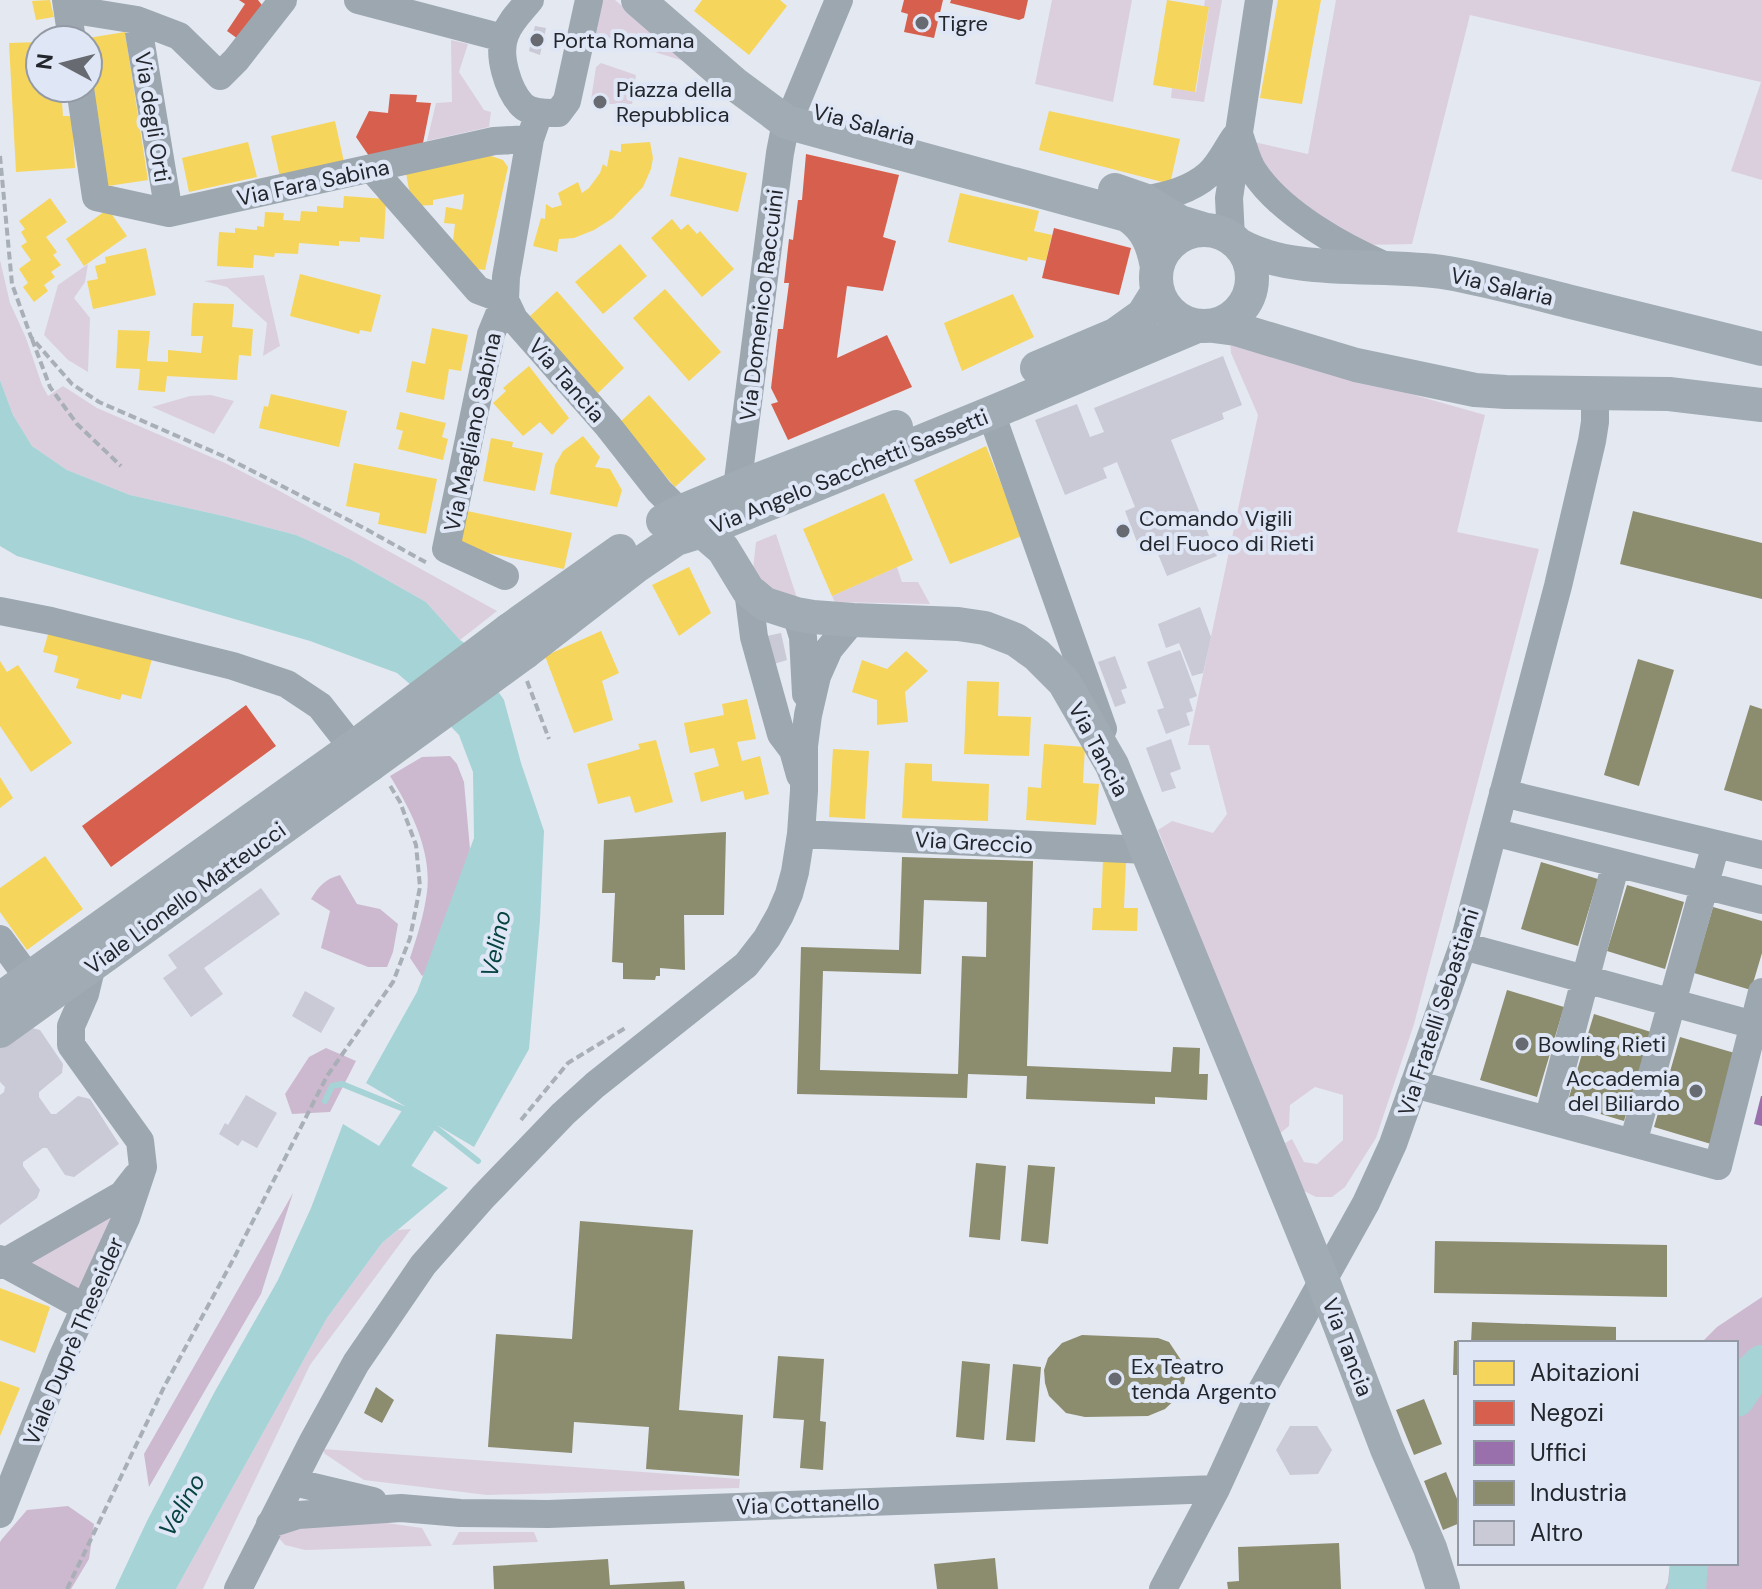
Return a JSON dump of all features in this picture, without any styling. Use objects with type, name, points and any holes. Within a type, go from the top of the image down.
[{"type":"main road","name":"Via Salaria","points":[[638,0],[750,96],[791,114],[1127,215],[1138,222],[1154,248],[1157,279]]},
{"type":"main road","name":"Via Salaria","points":[[791,114],[1129,194],[1180,222],[1225,237],[1268,258],[1315,265],[1446,273],[1762,349]]},
{"type":"main road","points":[[1205,326],[1227,321],[1239,312],[1252,286],[1252,271],[1248,257],[1225,237],[1191,231],[1179,237],[1161,255],[1157,279],[1163,304],[1172,315],[1184,322],[1205,326],[1247,332],[1356,365],[1445,385],[1506,392],[1669,394],[1762,405]]},
{"type":"main road","name":"Via Angelo Sacchetti Sassetti","points":[[364,755],[516,641],[643,534],[691,521],[744,499],[917,419],[1115,335],[1143,315],[1157,279]]},
{"type":"main road","name":"Via Angelo Sacchetti Sassetti","points":[[744,499],[991,413],[1205,326]]},
{"type":"main road","points":[[744,499],[742,538],[748,590]]},
{"type":"main road","name":"Via Tancia","points":[[691,521],[723,549],[748,590],[765,604],[796,614],[985,628],[1016,640],[1037,655],[1064,682],[1112,765],[1323,1281],[1387,1449],[1430,1548],[1443,1589]]},
{"type":"main road","name":"Viale Lionello Matteucci","points":[[0,1031],[37,989],[364,755]]},
{"type":"main road","name":"Viale Lionello Matteucci","points":[[0,999],[37,989],[92,965],[134,919]]},
{"type":"street","name":"Via degli Orti","points":[[67,4],[137,20],[179,36],[220,76],[283,0]]},
{"type":"street","points":[[358,0],[503,38]]},
{"type":"street","points":[[372,169],[478,290],[505,300],[506,277],[534,126],[510,86],[503,67],[503,38],[512,20],[530,0]]},
{"type":"street","points":[[534,126],[558,113],[567,101],[589,0]]},
{"type":"street","name":"Via Domenico Raccuini","points":[[744,499],[780,153],[791,114],[839,0]]},
{"type":"street","points":[[1225,237],[1259,0]]},
{"type":"street","points":[[67,4],[70,24]]},
{"type":"street","name":"Via degli Orti","points":[[137,20],[169,213]]},
{"type":"street","name":"Via Fara Sabina","points":[[82,104],[96,197],[169,213],[494,141],[534,126]]},
{"type":"street","points":[[1144,200],[1166,196],[1193,185],[1211,173],[1238,133]]},
{"type":"street","points":[[1238,133],[1252,171],[1273,195],[1330,240],[1390,268]]},
{"type":"street","name":"Via Tancia","points":[[505,300],[514,319],[608,426],[659,491],[691,521]]},
{"type":"street","name":"Via Magliano Sabina","points":[[505,300],[491,334],[446,549],[505,576]]},
{"type":"street","name":"Via Fratelli Sebastiani","points":[[1163,1589],[1216,1489],[1258,1397],[1366,1203],[1388,1156],[1414,1084],[1463,946],[1558,586],[1592,441],[1595,392]]},
{"type":"street","points":[[991,413],[1100,718],[1112,765]]},
{"type":"street","points":[[748,590],[754,637],[781,734],[793,750],[804,791]]},
{"type":"street","points":[[0,611],[233,666],[287,684],[320,706],[364,755]]},
{"type":"street","points":[[796,614],[803,637],[808,715]]},
{"type":"street","points":[[238,1589],[356,1363],[423,1265],[543,1133],[595,1085],[746,965],[767,938],[789,894],[801,834],[804,746],[817,676],[829,649],[853,620]]},
{"type":"street","points":[[1503,793],[1762,855]]},
{"type":"street","points":[[1493,832],[1762,900]]},
{"type":"street","name":"Via Greccio","points":[[801,834],[1147,850]]},
{"type":"street","points":[[1633,1143],[1716,844]]},
{"type":"street","points":[[1548,1120],[1616,863]]},
{"type":"street","points":[[0,939],[37,989]]},
{"type":"street","points":[[1463,946],[1754,1025]]},
{"type":"street","points":[[1,1262],[122,1195],[143,1167],[140,1141],[71,1045],[71,1026],[85,994],[92,965]]},
{"type":"street","points":[[1414,1084],[1718,1166],[1762,992]]},
{"type":"street","name":"Viale Duprè Theseider","points":[[0,1514],[62,1358],[126,1218],[143,1167]]},
{"type":"street","points":[[1,1262],[84,1307]]},
{"type":"street","name":"Via Cottanello","points":[[293,1482],[401,1508],[460,1513],[548,1514],[1216,1489]]},
{"type":"street","name":"Via Cottanello","points":[[270,1524],[298,1515],[401,1508]]},
{"type":"path","points":[[0,156],[12,284],[50,387],[77,424],[121,466]]},
{"type":"path","points":[[31,337],[72,384],[99,402],[223,456],[430,565]]},
{"type":"path","points":[[534,700],[549,739]]},
{"type":"path","points":[[67,1589],[164,1387],[327,1076],[393,982],[410,938],[420,887],[416,845],[400,802],[364,755]]},
{"type":"path","points":[[554,1080],[568,1063],[635,1022]]},
{"type":"shaded area","points":[[602,0],[615,0],[687,62],[596,34]]},
{"type":"shaded area","points":[[1052,0],[1132,0],[1113,102],[1035,84]]},
{"type":"shaded area","points":[[1205,0],[1222,0],[1204,102],[1171,98],[1172,88],[1196,92],[1209,8],[1204,7]]},
{"type":"shaded area","points":[[1336,0],[1762,0],[1762,180],[1731,171],[1761,82],[1470,15],[1412,244],[1366,245],[1313,212],[1267,174],[1249,141],[1308,154]]},
{"type":"shaded area","points":[[451,40],[468,44],[459,72],[484,110],[491,112],[489,127],[427,141],[436,103],[452,102]]},
{"type":"shaded area","points":[[601,63],[636,75],[632,104],[599,104],[591,100],[596,67]]},
{"type":"shaded area","points":[[0,260],[10,303],[48,396],[63,386],[97,408],[225,463],[497,611],[460,640],[426,602],[350,559],[296,535],[130,495],[67,470],[32,446],[13,415],[0,380]]},
{"type":"shaded area","points":[[88,264],[85,282],[74,298],[90,318],[88,372],[68,360],[44,335],[58,285]]},
{"type":"shaded area","points":[[264,275],[280,346],[263,356],[267,323],[227,287],[204,281]]},
{"type":"shaded area","points":[[1230,341],[1485,415],[1457,532],[1539,549],[1414,1024],[1376,1138],[1345,1187],[1332,1197],[1316,1197],[1300,1189],[1280,1146],[1292,1139],[1304,1162],[1317,1164],[1343,1140],[1343,1095],[1315,1087],[1290,1105],[1289,1126],[1278,1135],[1158,830],[1172,821],[1213,833],[1227,814],[1209,745],[1188,745],[1258,415],[1231,353]]},
{"type":"shaded area","points":[[211,395],[234,401],[214,434],[152,407],[190,396]]},
{"type":"shaded area","points":[[776,534],[798,601],[762,586],[753,569],[756,542]]},
{"type":"shaded area","points":[[897,567],[902,582],[918,582],[930,604],[835,602],[832,596]]},
{"type":"shaded area","points":[[450,756],[464,782],[470,849],[435,965],[422,976],[410,958],[426,901],[426,861],[418,831],[390,776],[422,757]]},
{"type":"shaded area","points":[[340,875],[357,904],[380,909],[398,924],[387,967],[368,967],[321,948],[330,911],[311,899],[323,884]]},
{"type":"shaded area","points":[[326,1048],[356,1061],[330,1112],[292,1114],[285,1094],[309,1057]]},
{"type":"shaded area","points":[[293,1193],[261,1294],[149,1487],[144,1454]]},
{"type":"shaded area","points":[[126,1198],[86,1283],[74,1292],[9,1263]]},
{"type":"shaded area","points":[[411,1229],[310,1365],[203,1589],[176,1589],[327,1318],[382,1243],[398,1230]]},
{"type":"shaded area","points":[[1762,1297],[1762,1589],[1665,1589],[1670,1565],[1738,1565],[1738,1341],[1703,1341],[1717,1327]]},
{"type":"shaded area","points":[[322,1449],[740,1479],[739,1488],[487,1495],[364,1480]]},
{"type":"shaded area","points":[[68,1506],[94,1524],[89,1559],[71,1589],[0,1589],[2,1539],[27,1510]]},
{"type":"shaded area","points":[[359,1519],[422,1528],[432,1546],[305,1550],[285,1545],[274,1533]]},
{"type":"shaded area","points":[[459,1532],[534,1532],[538,1542],[452,1545]]},
{"type":"water","points":[[0,380],[13,415],[32,446],[67,470],[130,495],[296,535],[350,559],[426,602],[466,644],[504,700],[544,831],[540,920],[529,1049],[474,1147],[366,1083],[417,992],[474,838],[473,772],[459,735],[397,673],[310,641],[17,556],[0,546]]},
{"type":"water","points":[[343,1124],[448,1188],[382,1243],[327,1318],[176,1589],[115,1589],[214,1393],[278,1280],[311,1208]]},
{"type":"building: Abitazioni","points":[[50,0],[54,17],[36,20],[32,1]]},
{"type":"building: Abitazioni","points":[[702,0],[780,0],[787,6],[749,55],[694,11]]},
{"type":"building: Abitazioni","points":[[1167,0],[1209,7],[1195,92],[1153,85]]},
{"type":"building: Abitazioni","points":[[1278,0],[1321,0],[1302,104],[1260,98]]},
{"type":"building: Abitazioni","points":[[125,32],[148,180],[108,186],[95,104],[104,104],[104,35]]},
{"type":"building: Abitazioni","points":[[9,43],[24,43],[24,104],[62,104],[63,116],[72,116],[75,168],[16,172]]},
{"type":"building: Abitazioni","points":[[1049,111],[1180,139],[1170,184],[1039,150]]},
{"type":"building: Abitazioni","points":[[335,121],[344,162],[280,177],[271,136]]},
{"type":"building: Abitazioni","points":[[248,142],[257,177],[189,192],[182,158]]},
{"type":"building: Abitazioni","points":[[650,142],[653,158],[643,187],[613,218],[574,238],[559,239],[557,252],[533,246],[541,218],[545,219],[546,204],[552,208],[562,205],[558,193],[578,182],[582,193],[589,188],[603,164],[607,167],[610,150],[621,152],[621,144]]},
{"type":"building: Abitazioni","points":[[485,154],[503,160],[508,167],[485,270],[470,268],[452,249],[455,224],[444,223],[446,207],[462,210],[464,194],[433,200],[433,205],[412,206],[406,173]]},
{"type":"building: Abitazioni","points":[[679,157],[747,173],[738,212],[670,196]]},
{"type":"building: Abitazioni","points":[[960,193],[1039,211],[1034,231],[1052,235],[1046,261],[1028,257],[1027,261],[948,242]]},
{"type":"building: Abitazioni","points":[[344,196],[386,199],[384,239],[360,237],[360,242],[339,241],[339,246],[299,243],[298,254],[275,253],[274,257],[254,255],[253,268],[217,266],[219,232],[235,233],[235,228],[257,230],[257,226],[264,227],[265,212],[284,213],[283,220],[300,221],[301,211],[317,212],[317,206],[343,208]]},
{"type":"building: Abitazioni","points":[[50,198],[67,222],[46,237],[57,252],[53,255],[61,265],[51,272],[55,277],[44,285],[48,291],[34,302],[23,287],[28,283],[19,269],[31,260],[21,246],[27,242],[21,232],[25,229],[19,221]]},
{"type":"building: Abitazioni","points":[[108,209],[127,236],[84,266],[66,239]]},
{"type":"building: Abitazioni","points":[[672,219],[681,230],[688,224],[697,234],[700,231],[734,269],[702,297],[651,238]]},
{"type":"building: Abitazioni","points":[[620,244],[647,276],[603,314],[575,282]]},
{"type":"building: Abitazioni","points":[[146,248],[156,295],[93,309],[87,281],[98,279],[95,266],[106,263],[105,257]]},
{"type":"building: Abitazioni","points":[[300,274],[381,295],[371,332],[360,330],[359,334],[290,316]]},
{"type":"building: Abitazioni","points":[[665,289],[721,352],[689,381],[633,318]]},
{"type":"building: Abitazioni","points":[[557,291],[624,368],[596,395],[529,317]]},
{"type":"building: Abitazioni","points":[[1013,294],[1034,337],[962,371],[944,323]]},
{"type":"building: Abitazioni","points":[[193,303],[234,304],[232,327],[253,329],[251,356],[239,355],[237,380],[167,376],[165,392],[138,390],[140,369],[116,368],[118,330],[150,331],[147,361],[168,362],[168,350],[201,353],[203,336],[191,336]]},
{"type":"building: Abitazioni","points":[[432,328],[468,335],[461,371],[449,369],[444,400],[406,392],[412,361],[425,364]]},
{"type":"building: Abitazioni","points":[[529,366],[569,418],[552,435],[540,422],[523,436],[493,403],[506,391],[503,388]]},
{"type":"building: Abitazioni","points":[[271,394],[347,411],[339,447],[259,428],[264,406],[268,407]]},
{"type":"building: Abitazioni","points":[[649,395],[706,459],[675,487],[619,423]]},
{"type":"building: Abitazioni","points":[[400,412],[446,423],[442,437],[448,439],[443,460],[398,449],[403,431],[396,429]]},
{"type":"building: Abitazioni","points":[[583,436],[600,457],[595,467],[610,469],[622,490],[617,507],[550,494],[555,465],[563,451]]},
{"type":"building: Abitazioni","points":[[491,438],[513,442],[512,447],[543,453],[535,491],[483,481]]},
{"type":"building: Abitazioni","points":[[986,446],[1022,536],[950,564],[914,480]]},
{"type":"building: Abitazioni","points":[[354,463],[437,479],[426,534],[378,524],[380,513],[346,506]]},
{"type":"building: Abitazioni","points":[[884,493],[913,560],[832,596],[803,529]]},
{"type":"building: Abitazioni","points":[[467,511],[572,533],[564,569],[460,547]]},
{"type":"building: Abitazioni","points":[[689,567],[711,613],[679,636],[652,585]]},
{"type":"building: Abitazioni","points":[[49,631],[152,659],[141,699],[122,694],[120,700],[76,688],[79,679],[54,672],[58,656],[43,652]]},
{"type":"building: Abitazioni","points":[[601,631],[619,673],[602,681],[613,720],[574,733],[545,656]]},
{"type":"building: Abitazioni","points":[[906,651],[928,671],[905,692],[908,722],[877,725],[877,700],[852,692],[862,660],[887,669]]},
{"type":"building: Abitazioni","points":[[0,661],[7,672],[18,665],[72,743],[31,772],[0,726]]},
{"type":"building: Abitazioni","points":[[967,681],[999,682],[998,716],[1031,717],[1029,756],[964,754]]},
{"type":"building: Abitazioni","points":[[747,699],[756,739],[737,742],[742,761],[760,756],[769,794],[745,800],[743,791],[701,802],[694,773],[719,766],[714,748],[690,753],[684,723],[724,715],[722,704]]},
{"type":"building: Abitazioni","points":[[656,740],[673,802],[635,813],[630,796],[598,804],[587,764],[640,749],[638,744]]},
{"type":"building: Abitazioni","points":[[1044,744],[1085,747],[1083,783],[1099,784],[1096,825],[1026,820],[1028,787],[1041,788]]},
{"type":"building: Abitazioni","points":[[833,749],[869,751],[865,819],[829,817]]},
{"type":"building: Abitazioni","points":[[905,763],[932,764],[932,781],[989,784],[988,821],[902,818]]},
{"type":"building: Abitazioni","points":[[0,777],[13,798],[0,808]]},
{"type":"building: Abitazioni","points":[[45,856],[83,909],[27,950],[0,912],[0,888]]},
{"type":"building: Abitazioni","points":[[1103,861],[1126,862],[1124,908],[1138,908],[1137,931],[1092,930],[1093,908],[1101,908]]},
{"type":"building: Abitazioni","points":[[0,1288],[50,1307],[35,1353],[0,1340]]},
{"type":"building: Abitazioni","points":[[0,1381],[20,1388],[0,1436]]},
{"type":"building: Negozi","points":[[239,0],[258,0],[268,13],[245,44],[227,31],[245,4]]},
{"type":"building: Negozi","name":"Tigre","points":[[904,0],[943,0],[934,38],[904,32],[908,14],[901,12]]},
{"type":"building: Negozi","points":[[951,0],[1028,0],[1024,18],[1019,20],[950,3]]},
{"type":"building: Negozi","points":[[390,94],[417,95],[416,102],[431,103],[423,143],[369,156],[356,137],[369,111],[388,113]]},
{"type":"building: Negozi","points":[[806,154],[899,175],[883,237],[896,241],[883,291],[847,286],[837,358],[887,335],[912,387],[788,440],[771,404],[778,402],[771,388],[778,329],[783,329],[789,283],[784,283],[789,239],[793,240],[798,200],[802,200]]},
{"type":"building: Negozi","points":[[1054,228],[1131,248],[1119,295],[1042,278]]},
{"type":"building: Negozi","points":[[246,705],[276,746],[111,867],[82,826]]},
{"type":"building: Uffici","points":[[1762,1096],[1762,1126],[1754,1124]]},
{"type":"building: Industria","points":[[1633,511],[1762,543],[1762,599],[1620,564]]},
{"type":"building: Industria","points":[[1638,659],[1674,670],[1639,786],[1604,775]]},
{"type":"building: Industria","points":[[1750,705],[1762,709],[1762,801],[1724,790]]},
{"type":"building: Industria","points":[[726,832],[724,915],[684,915],[685,970],[660,968],[660,976],[656,976],[655,980],[623,979],[623,963],[612,962],[615,893],[602,893],[604,840]]},
{"type":"building: Industria","points":[[902,857],[1033,861],[1027,1066],[1171,1072],[1173,1047],[1200,1048],[1199,1074],[1208,1074],[1207,1100],[1155,1097],[1155,1104],[1026,1099],[1027,1076],[968,1074],[967,1098],[797,1094],[801,947],[899,950]],"holes":[[[924,900],[987,902],[986,957],[962,956],[958,1074],[820,1070],[823,971],[921,974]]]},
{"type":"building: Industria","points":[[1541,862],[1598,879],[1578,946],[1521,929]]},
{"type":"building: Industria","points":[[1627,885],[1684,902],[1665,969],[1607,951]]},
{"type":"building: Industria","points":[[1713,907],[1762,921],[1762,953],[1751,990],[1694,973]]},
{"type":"building: Industria","name":"Bowling Rieti","points":[[1507,990],[1564,1007],[1537,1097],[1480,1080]]},
{"type":"building: Industria","points":[[1594,1014],[1651,1032],[1624,1121],[1567,1104]]},
{"type":"building: Industria","name":"Accademia del Biliardo","points":[[1680,1037],[1738,1054],[1711,1144],[1654,1127]]},
{"type":"building: Industria","points":[[976,1163],[1006,1166],[1000,1240],[969,1237]]},
{"type":"building: Industria","points":[[1028,1165],[1055,1167],[1048,1244],[1021,1241]]},
{"type":"building: Industria","points":[[580,1221],[693,1230],[679,1410],[743,1415],[739,1476],[646,1469],[649,1427],[574,1422],[572,1453],[488,1447],[496,1334],[572,1339]]},
{"type":"building: Industria","points":[[1435,1241],[1667,1245],[1667,1297],[1434,1293]]},
{"type":"building: Industria","points":[[1472,1322],[1616,1327],[1616,1341],[1471,1341]]},
{"type":"building: Industria","name":"Ex Teatro tenda Argento","points":[[1082,1335],[1158,1338],[1169,1342],[1183,1363],[1186,1374],[1182,1393],[1165,1409],[1148,1416],[1085,1417],[1066,1413],[1049,1396],[1044,1370],[1048,1358],[1062,1343]]},
{"type":"building: Industria","points":[[1454,1341],[1458,1341],[1458,1375],[1453,1375]]},
{"type":"building: Industria","points":[[778,1356],[824,1359],[820,1421],[826,1422],[823,1470],[800,1468],[804,1420],[773,1418]]},
{"type":"building: Industria","points":[[962,1361],[990,1364],[984,1440],[956,1437]]},
{"type":"building: Industria","points":[[1013,1364],[1041,1367],[1035,1442],[1006,1440]]},
{"type":"building: Industria","points":[[376,1387],[394,1400],[382,1423],[364,1413]]},
{"type":"building: Industria","points":[[1424,1399],[1442,1444],[1414,1455],[1396,1410]]},
{"type":"building: Industria","points":[[1446,1472],[1458,1501],[1458,1524],[1443,1530],[1424,1481]]},
{"type":"building: Industria","points":[[1339,1543],[1341,1589],[1228,1589],[1227,1582],[1239,1581],[1238,1547]]},
{"type":"building: Industria","points":[[995,1558],[998,1589],[937,1589],[934,1564]]},
{"type":"building: Industria","points":[[608,1559],[610,1585],[684,1581],[685,1589],[494,1589],[493,1566]]},
{"type":"building: Altro","name":"Porta Romana","points":[[535,26],[546,28],[540,55],[529,51]]},
{"type":"building: Altro","points":[[1223,356],[1242,405],[1222,413],[1224,419],[1171,440],[1217,556],[1167,576],[1151,537],[1137,542],[1125,511],[1135,507],[1117,462],[1103,468],[1107,478],[1065,495],[1035,420],[1077,404],[1090,437],[1104,432],[1094,408]]},
{"type":"building: Altro","points":[[1200,607],[1211,637],[1203,673],[1192,676],[1179,643],[1166,648],[1158,624]]},
{"type":"building: Altro","points":[[781,633],[787,660],[774,664],[767,636]]},
{"type":"building: Altro","points":[[1180,650],[1197,696],[1189,699],[1193,711],[1186,713],[1190,725],[1166,734],[1157,710],[1164,708],[1147,662]]},
{"type":"building: Altro","points":[[1115,656],[1127,688],[1121,690],[1126,703],[1115,707],[1098,662]]},
{"type":"building: Altro","points":[[1171,739],[1181,769],[1170,773],[1176,788],[1162,792],[1146,748]]},
{"type":"building: Altro","points":[[261,888],[280,914],[204,968],[223,994],[191,1017],[163,978],[177,968],[168,955]]},
{"type":"building: Altro","points":[[305,991],[335,1008],[321,1033],[292,1016]]},
{"type":"building: Altro","points":[[28,1027],[40,1030],[63,1064],[62,1073],[39,1092],[51,1114],[56,1114],[78,1096],[90,1099],[119,1144],[74,1177],[65,1175],[47,1148],[43,1148],[23,1162],[40,1190],[37,1198],[0,1225],[0,1095],[5,1087],[0,1082],[0,1047]]},
{"type":"building: Altro","points":[[246,1095],[277,1113],[257,1148],[242,1140],[238,1146],[219,1134]]},
{"type":"building: Altro","points":[[1290,1426],[1317,1426],[1332,1450],[1318,1474],[1290,1475],[1276,1450]]},
{"type":"waterway","name":"Velino","points":[[368,1198],[451,1072]]},
{"type":"waterway","points":[[325,1101],[332,1086],[342,1084],[421,1116],[478,1161]]},
{"type":"waterway","points":[[1738,1395],[1762,1364]]},
{"type":"waterway","points":[[1687,1589],[1689,1565]]},
{"type":"place","name":"Tigre","points":[[922,23]]},
{"type":"place","name":"Porta Romana","points":[[537,40]]},
{"type":"place","name":"Piazza della Repubblica","points":[[600,102]]},
{"type":"place","name":"Comando Vigili del Fuoco di Rieti","points":[[1123,531]]},
{"type":"place","name":"Bowling Rieti","points":[[1522,1044]]},
{"type":"place","name":"Accademia del Biliardo","points":[[1696,1091]]},
{"type":"place","name":"Ex Teatro tenda Argento","points":[[1115,1379]]}]
